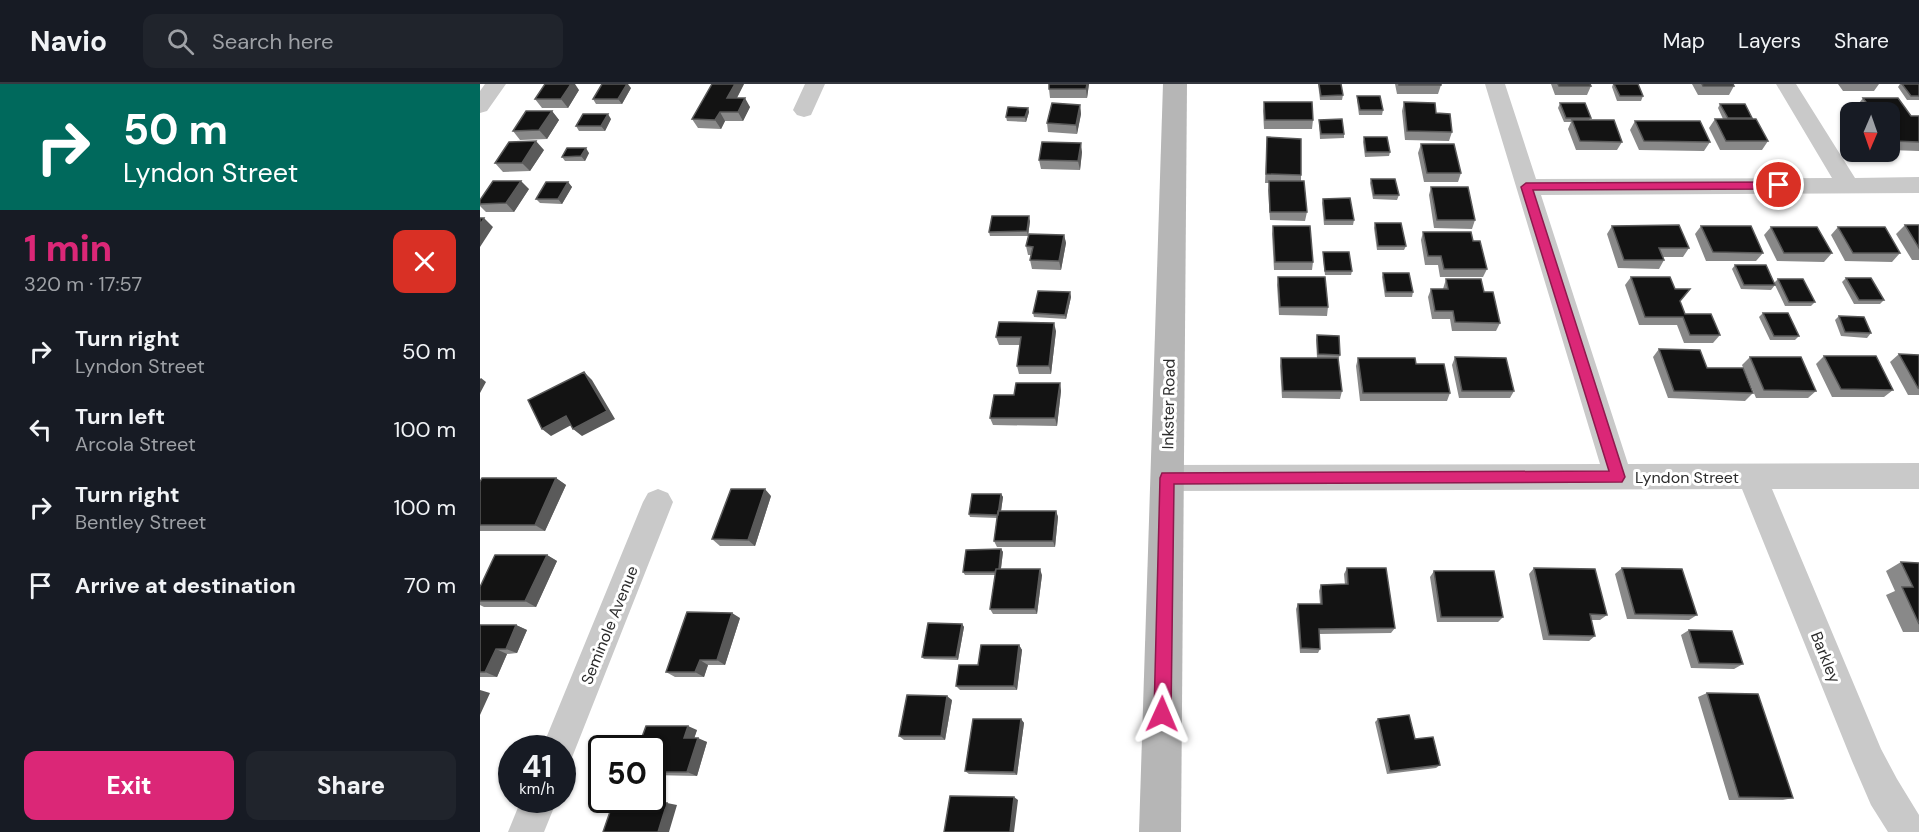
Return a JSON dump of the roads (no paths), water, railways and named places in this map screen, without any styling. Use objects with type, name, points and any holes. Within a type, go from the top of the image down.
[{"type":"main road","name":"Inkster Road","points":[[1160,832],[1175,84]]},
{"type":"street","points":[[480,106],[496,84]]},
{"type":"street","points":[[804,110],[815,84]]},
{"type":"street","points":[[1495,84],[1618,477]]},
{"type":"street","points":[[1786,84],[1848,185]]},
{"type":"street","points":[[1526,187],[1919,185]]},
{"type":"street","name":"Lyndon Street","points":[[1167,478],[1919,476]]},
{"type":"street","name":"Barkley","points":[[1752,477],[1869,761],[1884,792],[1910,832]]},
{"type":"street","name":"Seminole Avenue","points":[[564,735],[658,502]]},
{"type":"street","points":[[526,832],[534,813]]}]
